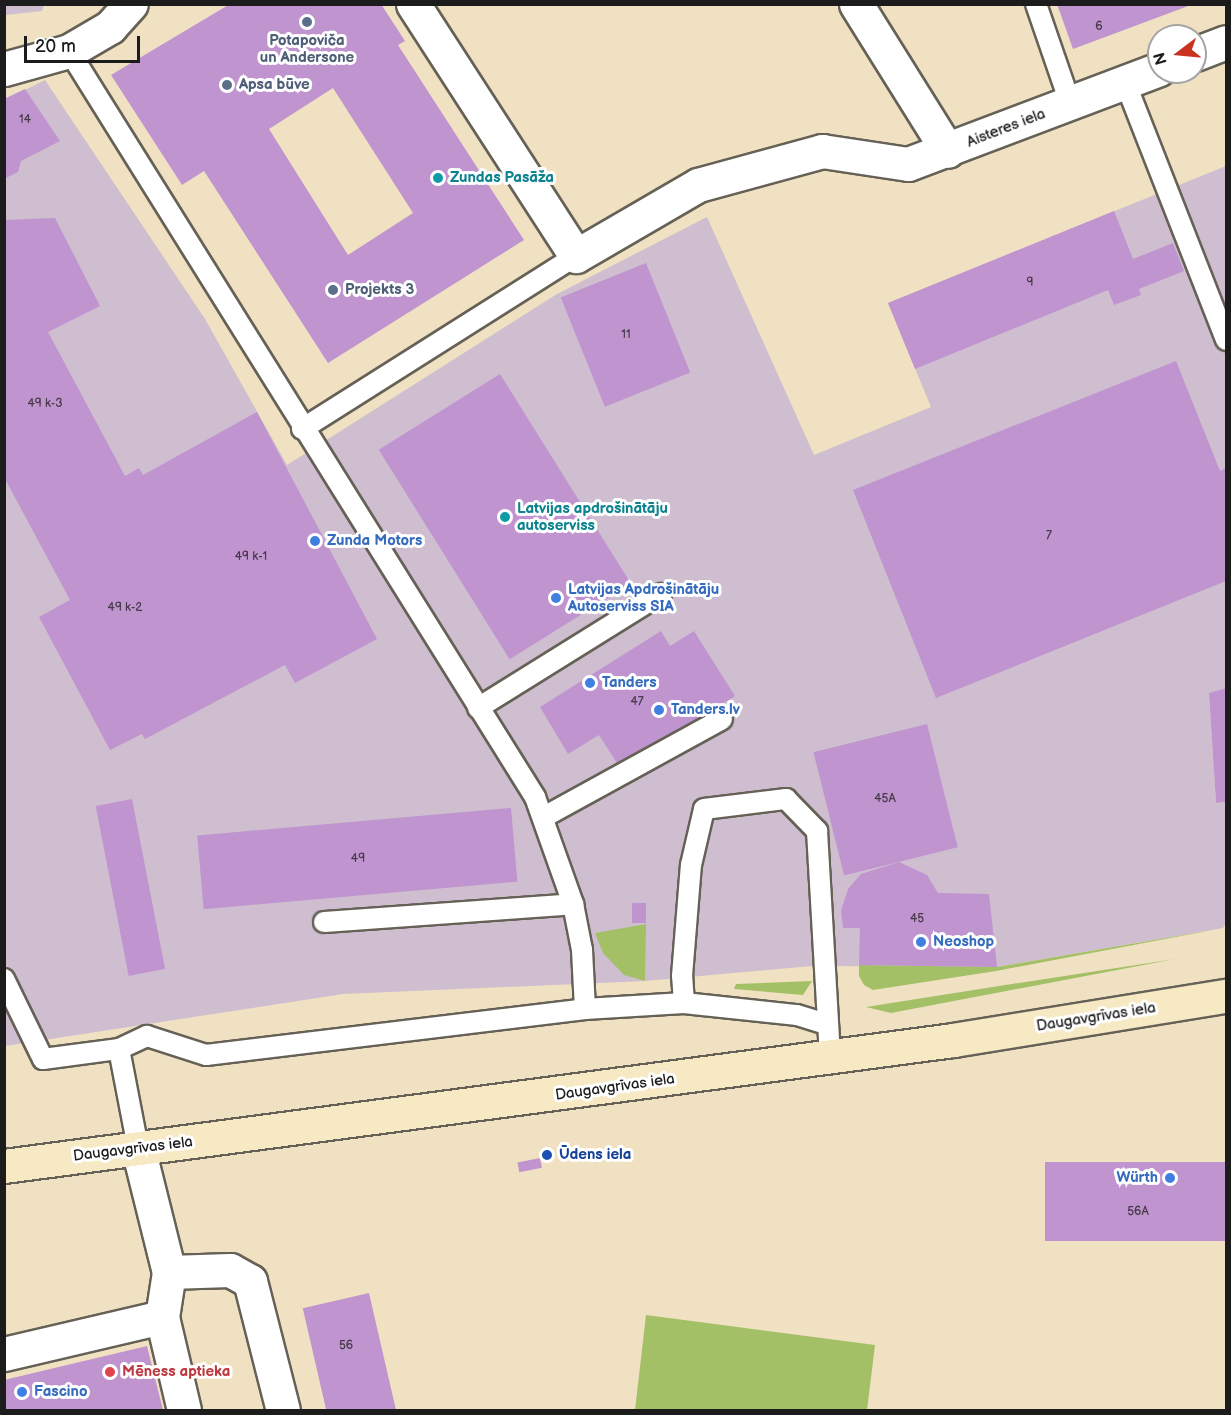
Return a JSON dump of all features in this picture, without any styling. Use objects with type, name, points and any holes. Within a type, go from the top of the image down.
[{"type":"main road","name":"Daugavgrīvas iela","points":[[4,1166],[830,1057],[1226,996]]},
{"type":"street","points":[[4,69],[69,51],[110,27],[131,4]]},
{"type":"street","points":[[413,4],[576,256],[698,185],[822,152],[908,164],[948,151]]},
{"type":"street","name":"Aisteres iela","points":[[856,4],[948,151],[1147,74]]},
{"type":"street","points":[[1207,50],[1227,42]]},
{"type":"street","points":[[138,1148],[169,1272],[162,1317],[184,1410]]},
{"type":"street","points":[[169,1272],[230,1270],[250,1281],[283,1410]]},
{"type":"street","points":[[4,1354],[162,1317]]},
{"type":"lane","points":[[1036,4],[1070,104]]},
{"type":"lane","points":[[69,51],[302,429],[478,708],[544,818],[573,904],[582,950],[585,1009]]},
{"type":"lane","points":[[1125,82],[1227,340]]},
{"type":"lane","points":[[302,429],[576,256]]},
{"type":"lane","points":[[478,708],[661,594]]},
{"type":"lane","points":[[544,818],[722,719]]},
{"type":"lane","points":[[684,1003],[682,976],[691,865],[704,809],[786,799],[817,831],[830,1057]]},
{"type":"lane","points":[[324,922],[573,904]]},
{"type":"lane","points":[[4,979],[43,1059],[119,1049],[147,1036],[206,1054],[585,1009],[684,1003],[797,1015],[827,1024]]},
{"type":"lane","points":[[119,1049],[138,1148]]},
{"type":"shaded area","points":[[4,5],[44,5],[42,11],[5,15]]},
{"type":"shaded area","points":[[45,80],[205,319],[287,465],[557,294],[707,217],[814,455],[931,407],[888,303],[1226,166],[1226,688],[1209,693],[1216,803],[1226,802],[1226,923],[1223,928],[997,967],[812,966],[645,981],[343,994],[5,1046],[5,100]]},
{"type":"green space","points":[[646,924],[645,981],[624,975],[603,953],[595,933]]},
{"type":"green space","points":[[1218,929],[996,971],[873,990],[864,985],[859,976],[859,965],[997,967]]},
{"type":"green space","points":[[1175,959],[891,1013],[866,1007],[999,986]]},
{"type":"green space","points":[[812,981],[803,995],[734,989],[736,984]]},
{"type":"green space","points":[[646,1315],[875,1345],[867,1410],[635,1410]]},
{"type":"building","name":"Zundas Pasāža","points":[[230,4],[381,4],[405,41],[398,45],[524,240],[328,363],[204,171],[182,185],[111,75]],"holes":[[[333,88],[413,213],[348,255],[269,129]]]},
{"type":"building","points":[[1057,4],[1191,4],[1191,5],[1073,49]]},
{"type":"building","points":[[25,89],[60,141],[21,161],[18,172],[4,179],[4,99]]},
{"type":"building","points":[[1114,211],[1133,259],[1173,243],[1184,271],[1139,289],[1141,295],[1114,305],[1108,290],[915,369],[888,303]]},
{"type":"building","points":[[55,218],[100,306],[48,332],[125,476],[139,468],[143,475],[257,412],[377,639],[295,683],[285,665],[145,739],[142,734],[110,750],[39,617],[70,600],[4,477],[4,220]]},
{"type":"building","points":[[646,263],[690,372],[605,407],[561,297]]},
{"type":"building","points":[[1176,361],[1220,471],[1226,468],[1226,581],[936,698],[853,490]]},
{"type":"building","name":"Latvijas apdrošinātāju autoserviss","points":[[500,374],[631,583],[510,659],[379,450]]},
{"type":"building","points":[[661,631],[670,646],[694,631],[735,696],[620,768],[599,735],[568,754],[540,707]]},
{"type":"building","points":[[1226,688],[1226,802],[1216,803],[1209,693]]},
{"type":"building","points":[[927,724],[958,847],[844,876],[813,752]]},
{"type":"building","points":[[132,799],[165,969],[129,976],[96,806]]},
{"type":"building","points":[[511,808],[517,882],[204,909],[197,835]]},
{"type":"building","points":[[899,862],[927,875],[938,893],[989,894],[997,967],[859,965],[860,928],[843,928],[841,911],[848,889],[861,874]]},
{"type":"building","points":[[632,903],[646,903],[646,923],[632,923]]},
{"type":"building","points":[[540,1158],[542,1168],[519,1172],[517,1162]]},
{"type":"building","points":[[1045,1162],[1226,1162],[1226,1241],[1045,1241]]},
{"type":"building","points":[[369,1293],[396,1410],[326,1410],[303,1308]]},
{"type":"building","points":[[147,1346],[163,1410],[4,1410],[4,1380]]},
{"type":"place","name":"Potapoviča un Andersone","points":[[307,22]]},
{"type":"place","name":"Apsa būve","points":[[227,85]]},
{"type":"place","name":"Zundas Pasāža","points":[[438,178]]},
{"type":"place","name":"Projekts 3","points":[[333,290]]},
{"type":"place","name":"Latvijas apdrošinātāju autoserviss","points":[[505,517]]},
{"type":"place","name":"Zunda Motors","points":[[315,541]]},
{"type":"place","name":"Latvijas Apdrošinātāju Autoserviss SIA","points":[[556,598]]},
{"type":"place","name":"Tanders","points":[[590,683]]},
{"type":"place","name":"Tanders.lv","points":[[659,710]]},
{"type":"place","name":"Neoshop","points":[[921,942]]},
{"type":"place","name":"Ūdens iela","points":[[547,1155]]},
{"type":"place","name":"Würth","points":[[1170,1178]]},
{"type":"place","name":"Mēness aptieka","points":[[110,1372]]},
{"type":"place","name":"Fascino","points":[[22,1392]]}]
